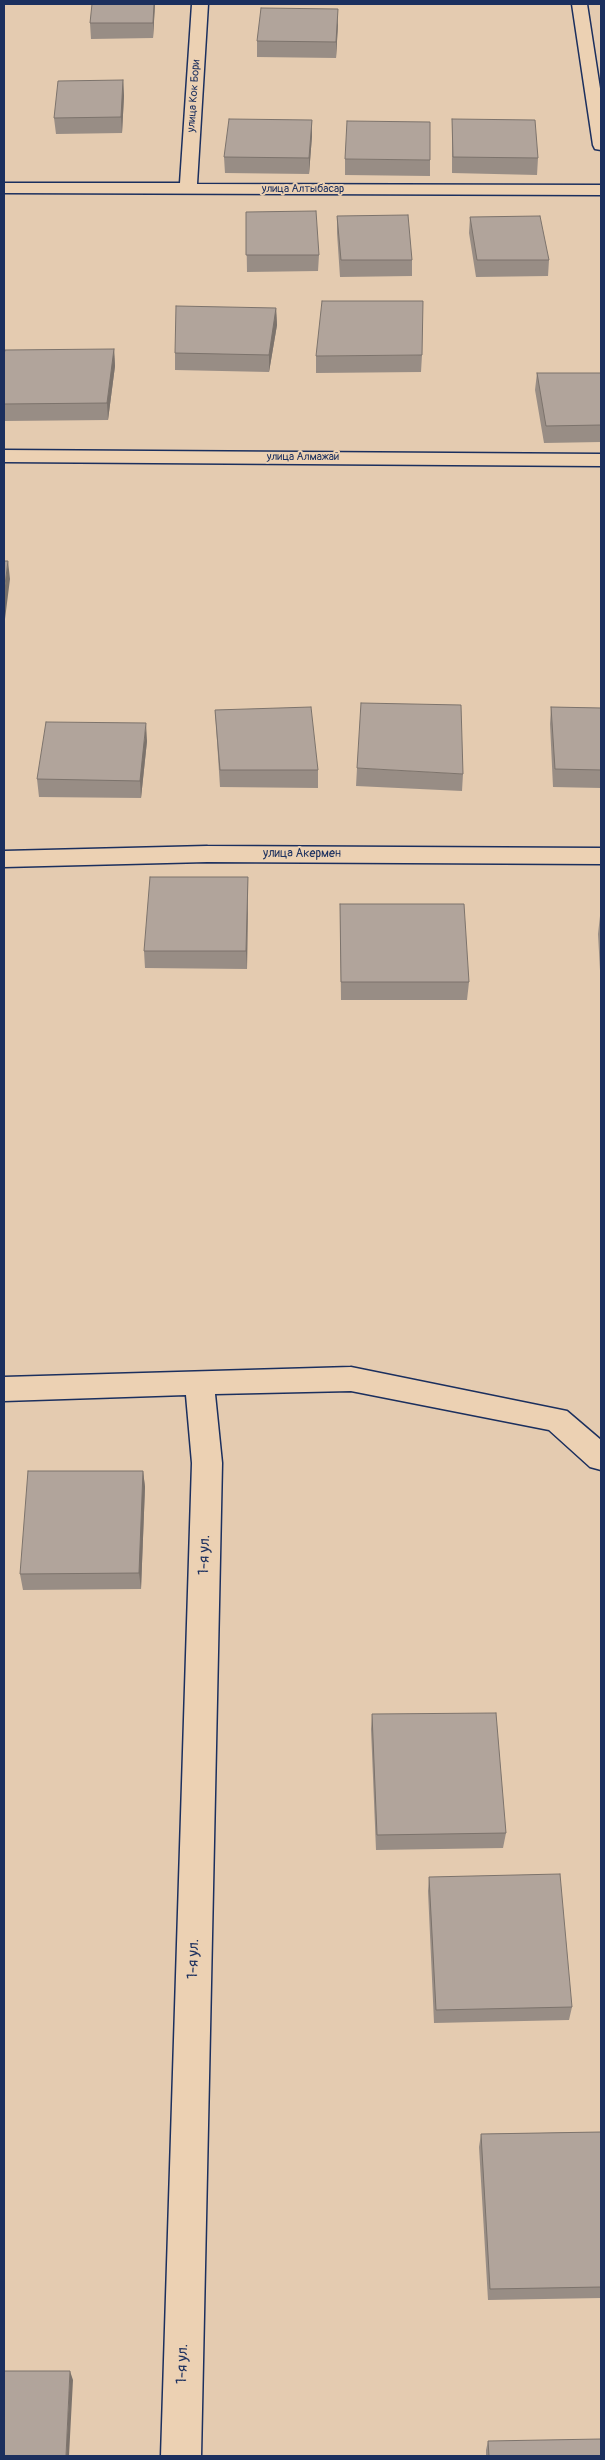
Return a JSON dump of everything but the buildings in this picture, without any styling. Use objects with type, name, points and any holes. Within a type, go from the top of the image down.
[{"type":"street","name":"улица Кок Бори","points":[[188,189],[200,4]]},
{"type":"street","points":[[579,4],[601,145]]},
{"type":"street","name":"улица Алтыбасар","points":[[4,188],[601,190]]},
{"type":"street","name":"улица Алмажай","points":[[4,456],[601,460]]},
{"type":"street","name":"улица Акермен","points":[[4,859],[207,854],[601,856]]},
{"type":"street","points":[[4,1389],[351,1379],[557,1420],[601,1458]]},
{"type":"street","name":"1-я ул.","points":[[181,2456],[207,1463],[199,1383]]}]
